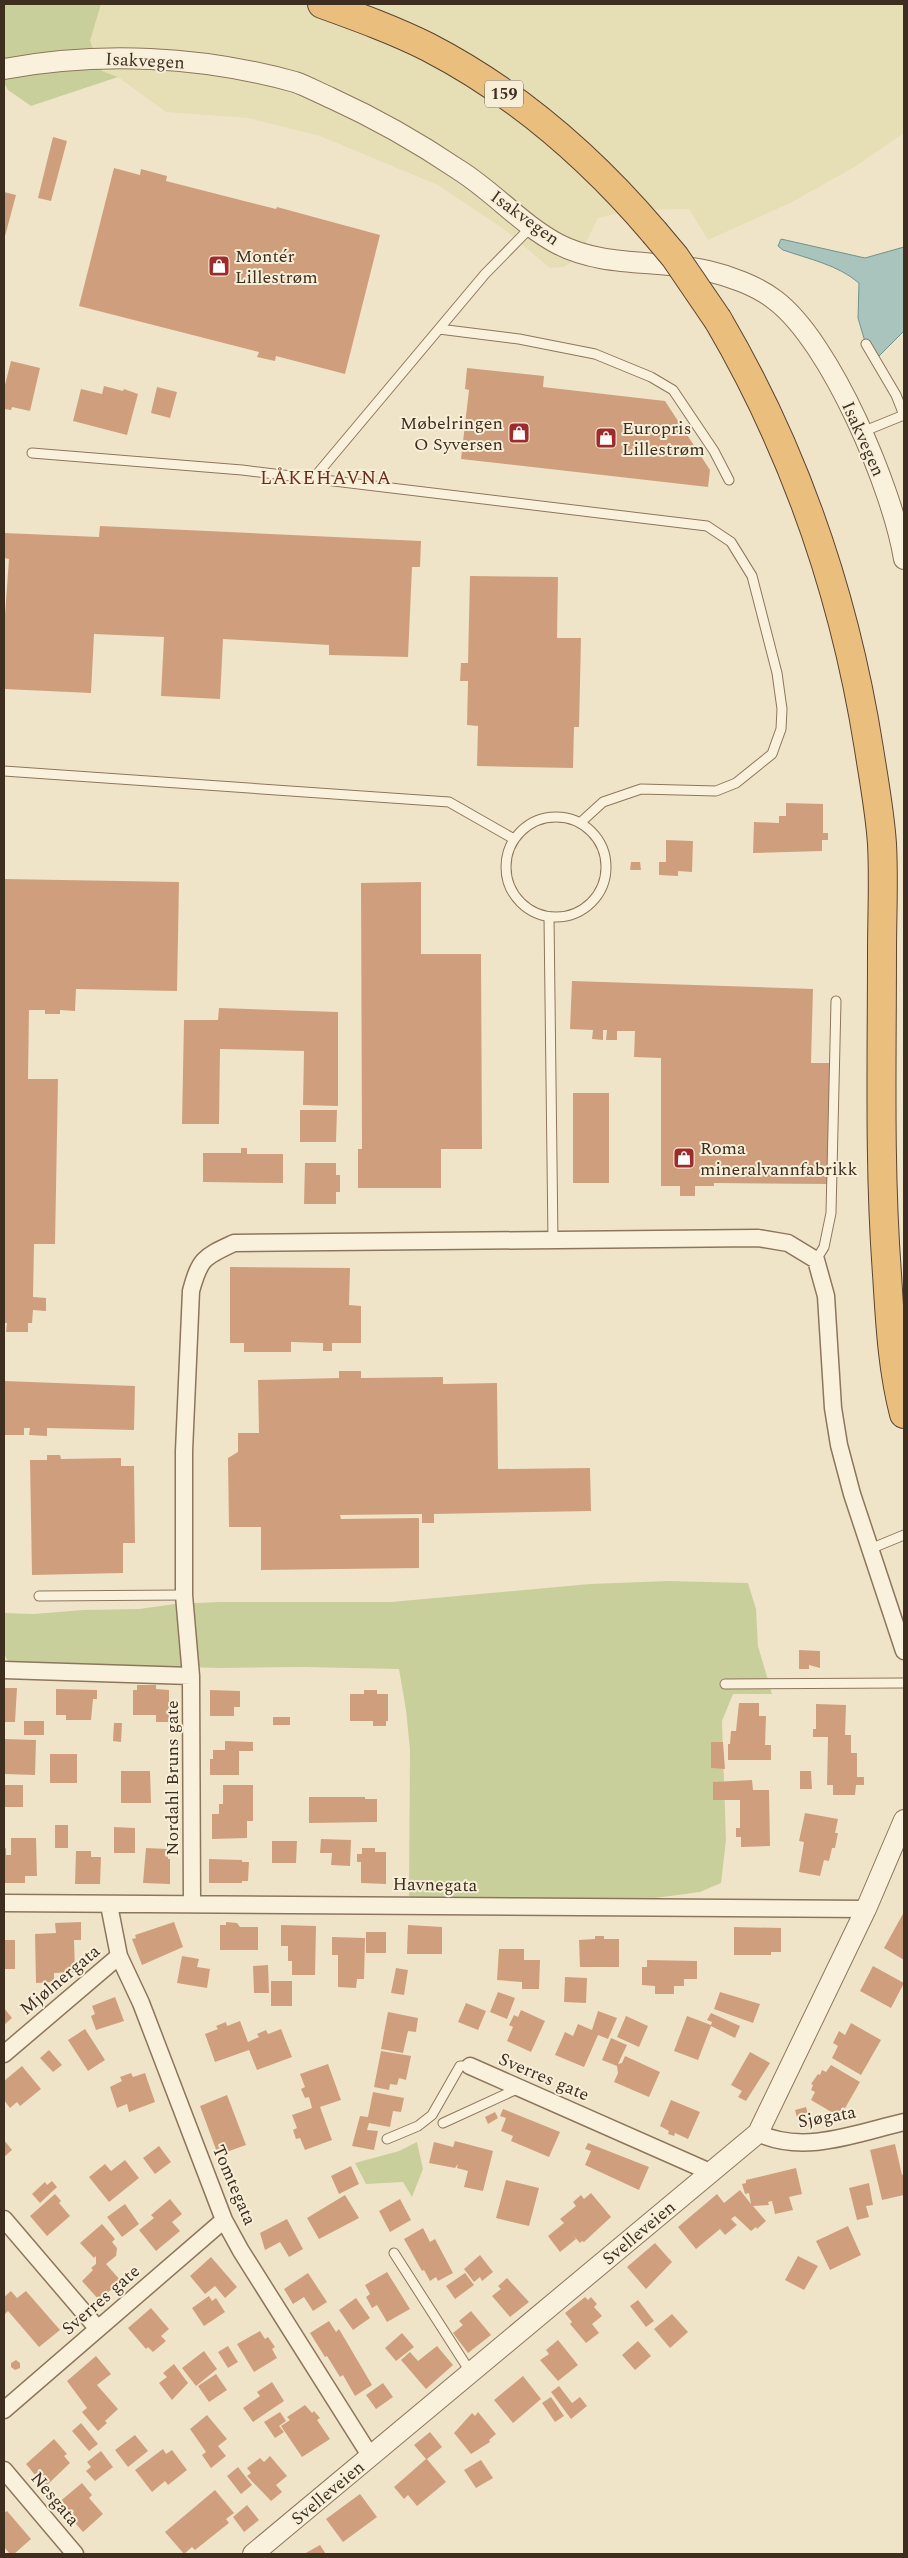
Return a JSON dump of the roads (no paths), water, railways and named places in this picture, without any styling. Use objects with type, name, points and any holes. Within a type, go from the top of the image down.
[{"type":"highway","name":"159","points":[[322,4],[368,20],[428,47],[478,77],[525,109],[578,151],[628,200],[675,257],[718,320],[763,403],[809,514],[828,566],[850,649],[863,714],[882,844],[884,1231],[893,1361],[903,1409]]},
{"type":"street","name":"Isakvegen","points":[[4,68],[75,59],[144,58],[225,68],[297,83],[359,111],[460,170],[531,226],[559,245],[589,256],[663,263],[709,271],[746,284],[775,300],[797,321],[835,376],[882,480],[904,559]]},
{"type":"street","name":"Nordahl Bruns gate","points":[[192,1903],[191,1676],[184,1595],[184,1451],[191,1291],[197,1270],[208,1255],[234,1243],[758,1238],[788,1243],[816,1260]]},
{"type":"street","points":[[816,1260],[826,1296],[834,1408],[839,1445],[870,1549],[904,1651]]},
{"type":"street","points":[[4,1670],[191,1676]]},
{"type":"street","name":"Svelleveien","points":[[253,2554],[472,2374],[758,2133],[866,1909],[904,1820]]},
{"type":"street","name":"Havnegata","points":[[4,1902],[109,1905],[192,1903],[866,1909]]},
{"type":"street","name":"Tomtegata","points":[[109,1905],[119,1956],[141,2003],[224,2220],[241,2251],[371,2457]]},
{"type":"street","name":"Mjølnergata","points":[[4,2054],[119,1956]]},
{"type":"street","name":"Sverres gate","points":[[470,2066],[517,2089],[710,2172]]},
{"type":"street","name":"Sjøgata","points":[[758,2133],[789,2144],[809,2144],[904,2122]]},
{"type":"street","points":[[4,2219],[98,2329]]},
{"type":"street","name":"Sverres gate","points":[[4,2410],[224,2220]]},
{"type":"street","name":"Nesgata","points":[[4,2470],[75,2554]]},
{"type":"lane","points":[[313,479],[439,329],[531,226]]},
{"type":"lane","points":[[439,329],[519,339],[595,354],[651,377],[672,390],[714,451],[729,480]]},
{"type":"lane","points":[[861,432],[904,415],[896,395],[866,344]]},
{"type":"lane","points":[[32,453],[242,470],[707,526],[731,542],[752,576],[777,673],[782,709],[780,729],[772,754],[736,783],[716,791],[641,789],[603,802],[580,822]]},
{"type":"lane","points":[[4,771],[449,802],[514,839]]},
{"type":"lane","points":[[557,817],[580,822],[589,829],[602,846],[605,856],[606,878],[598,895],[585,909],[574,915],[549,917],[526,908],[510,888],[506,863],[514,839],[532,822],[544,818],[557,817]]},
{"type":"lane","points":[[549,917],[553,1241]]},
{"type":"lane","points":[[816,1260],[824,1247],[831,1212],[836,1001]]},
{"type":"lane","points":[[870,1549],[904,1535]]},
{"type":"lane","points":[[39,1596],[184,1595]]},
{"type":"lane","points":[[725,1684],[904,1683]]},
{"type":"lane","name":"Sverres gate","points":[[387,2140],[418,2126],[432,2115],[460,2066],[470,2066]]},
{"type":"lane","points":[[443,2123],[517,2089]]},
{"type":"lane","points":[[394,2253],[472,2374]]},
{"type":"water","points":[[781,239],[865,258],[904,247],[904,331],[877,358],[869,355],[858,318],[859,283],[833,267],[783,250],[778,246]]},
{"type":"place","name":"Montér Lillestrøm","points":[[219,266]]},
{"type":"place","name":"Møbelringen O Syversen","points":[[519,433]]},
{"type":"place","name":"Europris Lillestrøm","points":[[606,438]]},
{"type":"place","name":"Roma mineralvannfabrikk","points":[[684,1158]]},
{"type":"district","name":"LÅKEHAVNA","points":[[326,478]]}]
